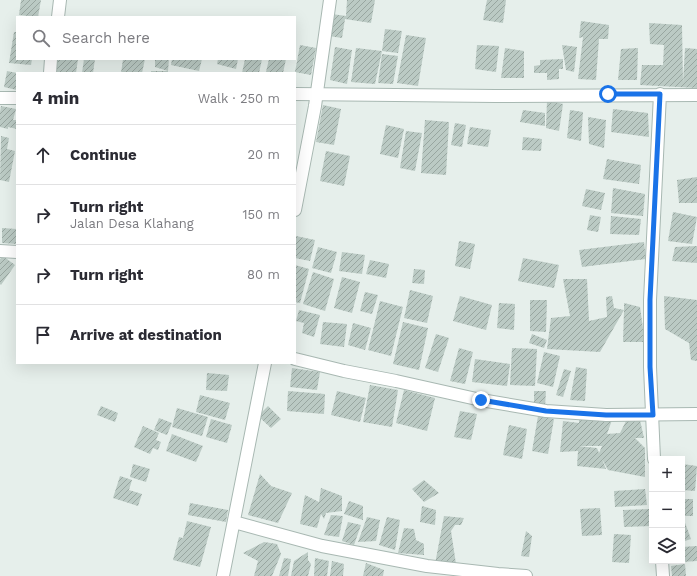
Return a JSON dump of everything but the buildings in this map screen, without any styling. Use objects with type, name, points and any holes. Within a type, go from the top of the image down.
[{"type":"street","points":[[58,16],[60,0]]},
{"type":"street","points":[[296,205],[317,94],[330,0]]},
{"type":"street","points":[[50,72],[51,60]]},
{"type":"street","points":[[296,94],[495,96],[697,95]]},
{"type":"street","points":[[654,456],[650,367],[650,300],[660,94]]},
{"type":"street","points":[[0,98],[16,98]]},
{"type":"street","points":[[0,251],[16,252]]},
{"type":"street","points":[[296,359],[344,372],[411,384],[481,400],[546,411],[606,415],[697,414]]},
{"type":"street","points":[[224,576],[265,364]]},
{"type":"street","points":[[234,522],[322,546],[427,566],[526,576]]},
{"type":"street","points":[[662,564],[663,576]]},
{"type":"route","points":[[481,400],[546,411],[606,415],[653,415],[650,367],[650,300],[660,94],[608,94]]}]
